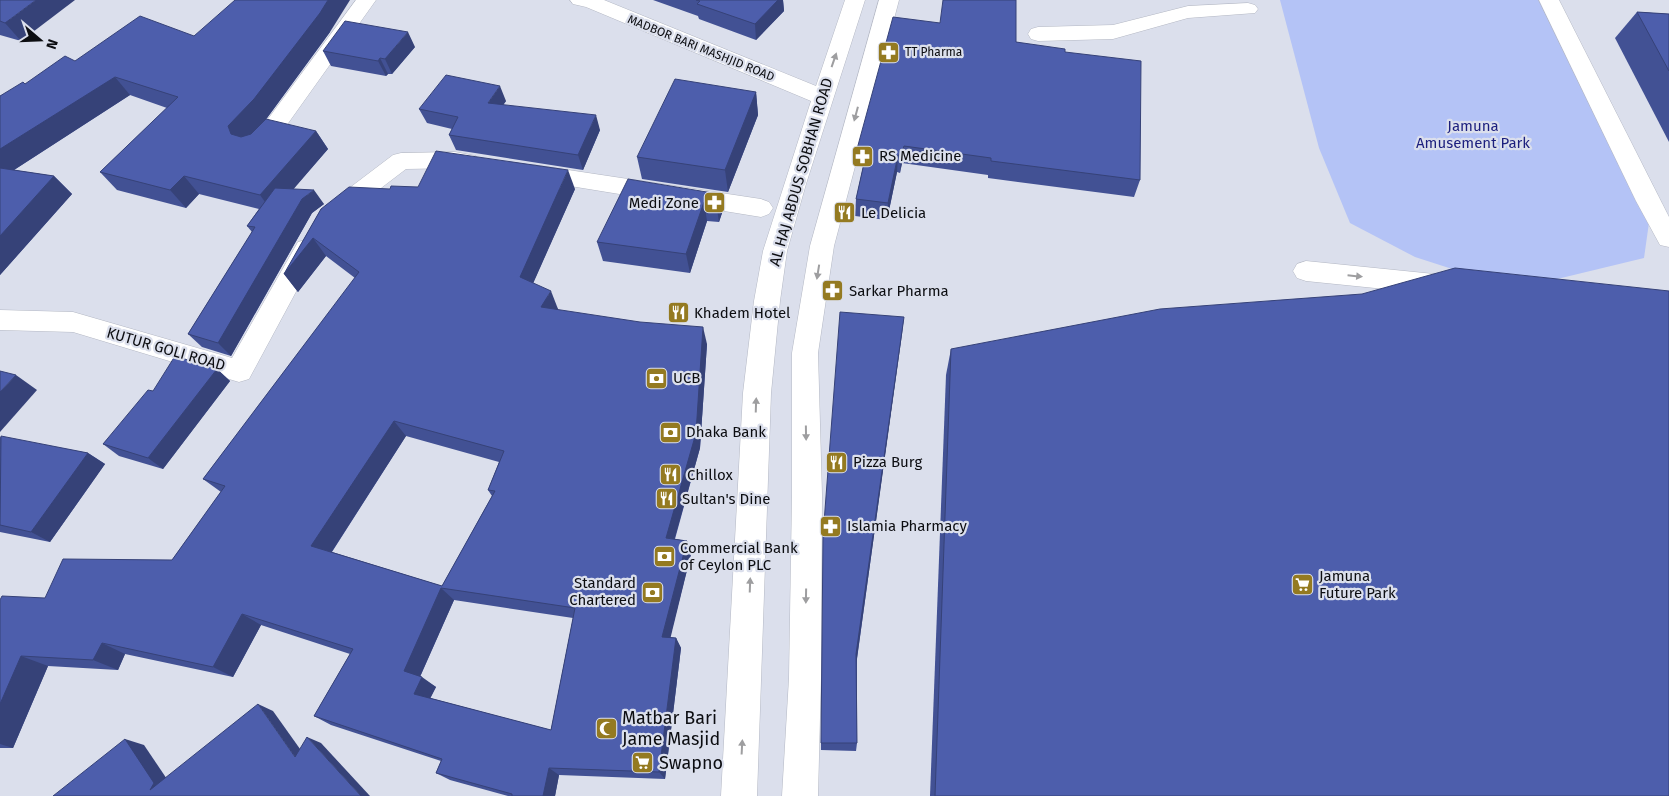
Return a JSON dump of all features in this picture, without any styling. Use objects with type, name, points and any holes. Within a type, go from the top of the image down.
[{"type":"street","points":[[254,145],[276,124],[366,0]]},
{"type":"street","name":"MADBOR BARI MASHJID ROAD","points":[[580,0],[591,2],[821,97]]},
{"type":"street","name":"AL HAJ ABDUS SOBHAN ROAD","points":[[739,796],[746,674],[757,393],[767,301],[775,251],[821,97],[855,0]]},
{"type":"street","points":[[800,796],[806,581],[805,353],[822,246],[889,0]]},
{"type":"street","points":[[1152,0],[1154,22]]},
{"type":"street","points":[[1549,0],[1648,201],[1669,238]]},
{"type":"street","points":[[1038,34],[1113,32],[1188,12],[1248,9]]},
{"type":"street","name":"KUTUR GOLI ROAD","points":[[0,320],[73,322],[238,370],[324,220],[401,161],[454,160],[761,208]]},
{"type":"street","points":[[1306,271],[1463,287]]},
{"type":"green space","name":"Jamuna Amusement Park","points":[[1280,0],[1552,0],[1654,187],[1644,258],[1553,280],[1477,277],[1415,257],[1350,223],[1319,148]]},
{"type":"building","points":[[0,0],[36,0],[5,23],[0,21]]},
{"type":"building","points":[[235,0],[328,0],[254,99],[228,126],[231,134],[241,137],[251,134],[266,119],[316,131],[260,195],[184,176],[170,190],[100,172],[178,97],[115,77],[0,149],[0,96],[23,82],[25,84],[65,56],[75,61],[140,16],[194,36]]},
{"type":"building","points":[[696,0],[778,0],[755,24],[697,4],[700,1]]},
{"type":"building","points":[[943,0],[1016,0],[1016,42],[1065,49],[1065,52],[1141,61],[1140,180],[991,161],[991,158],[904,146],[901,155],[898,155],[888,203],[856,199],[867,150],[857,149],[893,17],[940,23]]},
{"type":"building","points":[[1637,12],[1669,14],[1669,71]]},
{"type":"building","points":[[345,21],[408,32],[385,59],[380,58],[378,61],[323,51]]},
{"type":"building","points":[[446,75],[500,86],[488,103],[596,115],[578,155],[449,135],[458,117],[419,109]]},
{"type":"building","points":[[675,79],[756,92],[725,170],[637,157]]},
{"type":"building","points":[[436,151],[568,170],[520,277],[551,291],[541,307],[640,322],[703,327],[696,433],[666,538],[687,541],[662,637],[676,638],[659,772],[549,768],[543,796],[512,796],[512,794],[436,773],[442,759],[314,716],[353,649],[242,614],[213,667],[102,643],[93,660],[21,656],[0,704],[0,600],[2,596],[45,598],[63,559],[172,560],[225,486],[203,479],[359,272],[313,238],[284,274],[321,209],[349,187],[390,189],[391,186],[418,187]],"holes":[[[394,421],[504,451],[488,490],[495,491],[442,586],[311,546]],[[441,588],[575,608],[551,730],[414,694],[422,677],[404,671]]]},
{"type":"building","points":[[0,168],[54,176],[0,236]]},
{"type":"building","points":[[628,179],[719,194],[716,203],[704,202],[686,254],[597,242]]},
{"type":"building","points":[[275,188],[314,190],[302,199],[218,343],[188,334],[255,227],[247,226]]},
{"type":"building","name":"Jamuna Future Park","points":[[1455,268],[1669,291],[1669,796],[935,796],[951,349],[1160,309],[1362,294]]},
{"type":"building","points":[[840,312],[904,317],[856,654],[857,743],[821,743],[823,536]]},
{"type":"building","points":[[175,356],[217,369],[148,458],[103,444],[148,390],[153,391]]},
{"type":"building","points":[[0,371],[16,375],[0,392]]},
{"type":"building","points":[[1,436],[88,453],[31,532],[0,525]]},
{"type":"building","points":[[258,704],[295,757],[307,737],[361,796],[53,796],[125,739],[154,783],[150,790]]},
{"type":"place","name":"TT Pharma","points":[[889,52]]},
{"type":"place","name":"RS Medicine","points":[[863,156]]},
{"type":"place","name":"Medi Zone","points":[[715,203]]},
{"type":"place","name":"Le Delicia","points":[[845,213]]},
{"type":"place","name":"Sarkar Pharma","points":[[833,291]]},
{"type":"place","name":"Khadem Hotel","points":[[678,313]]},
{"type":"place","name":"UCB","points":[[657,378]]},
{"type":"place","name":"Dhaka Bank","points":[[670,432]]},
{"type":"place","name":"Pizza Burg","points":[[837,462]]},
{"type":"place","name":"Chillox","points":[[671,475]]},
{"type":"place","name":"Sultan's Dine","points":[[666,499]]},
{"type":"place","name":"Islamia Pharmacy","points":[[831,526]]},
{"type":"place","name":"Commercial Bank of Ceylon PLC","points":[[664,557]]},
{"type":"place","name":"Jamuna Future Park","points":[[1303,585]]},
{"type":"place","name":"Standard Chartered","points":[[652,592]]},
{"type":"place","name":"Matbar Bari Jame Masjid","points":[[606,728]]},
{"type":"place","name":"Swapno","points":[[643,763]]}]
